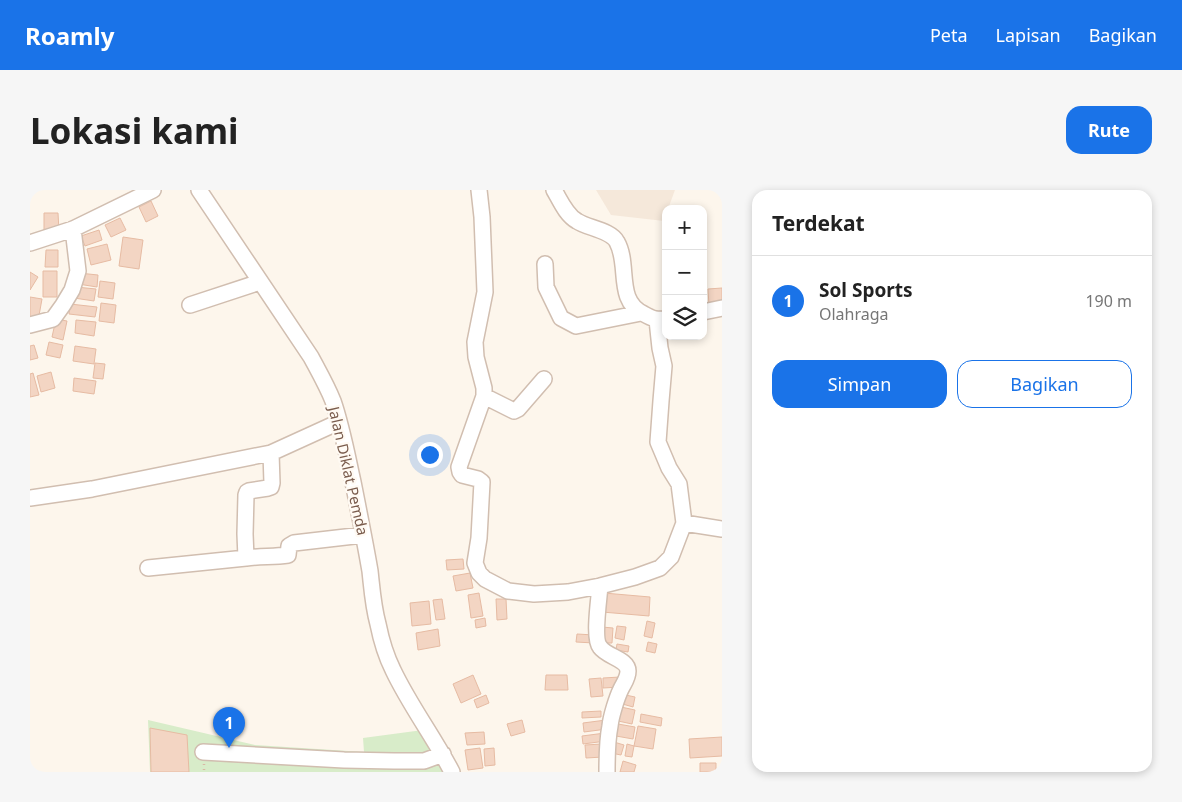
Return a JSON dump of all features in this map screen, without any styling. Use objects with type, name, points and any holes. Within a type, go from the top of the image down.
[{"type":"street","points":[[30,243],[72,229],[153,190]]},
{"type":"street","name":"Jalan Diklat Pemda","points":[[199,190],[311,357],[333,401],[349,463],[370,571],[373,601],[389,659],[402,689],[443,754],[452,772]]},
{"type":"street","points":[[479,190],[485,292],[475,342],[484,396],[459,467],[462,474],[482,482],[479,538],[475,563],[479,573],[485,579],[508,591],[534,594],[568,592],[600,586],[636,577],[660,568],[671,557],[684,523],[679,484],[658,442],[664,366],[660,348],[661,320],[641,313],[632,305],[627,295],[622,252],[616,240],[611,235],[576,221],[567,211],[554,190]]},
{"type":"street","points":[[30,325],[53,319],[72,290],[78,271],[72,229]]},
{"type":"street","points":[[545,264],[546,287],[559,323],[576,326],[641,313]]},
{"type":"street","points":[[190,305],[260,282]]},
{"type":"street","points":[[707,311],[722,308]]},
{"type":"street","points":[[484,396],[514,412],[544,379]]},
{"type":"street","points":[[30,498],[92,489],[271,453],[339,422]]},
{"type":"street","points":[[246,558],[246,495],[249,491],[271,486],[271,453]]},
{"type":"street","points":[[684,523],[722,529]]},
{"type":"street","points":[[148,568],[260,556],[288,555],[288,546],[294,543],[363,535]]},
{"type":"street","points":[[600,586],[597,642],[606,653],[626,664],[628,669],[627,680],[620,690],[610,726],[607,772]]},
{"type":"street","points":[[204,752],[344,760],[424,761],[443,754]]},
{"type":"shaded area","points":[[596,190],[675,190],[669,205],[662,205],[662,221],[611,215]]},
{"type":"green space","points":[[148,720],[255,745],[364,752],[363,738],[423,730],[445,772],[150,772]]},
{"type":"building","points":[[151,201],[158,216],[146,222],[139,207]]},
{"type":"building","points":[[44,213],[58,213],[59,231],[44,231]]},
{"type":"building","points":[[120,218],[126,230],[111,237],[105,225]]},
{"type":"building","points":[[99,230],[102,240],[85,246],[81,236]]},
{"type":"building","points":[[123,237],[143,240],[139,269],[119,266]]},
{"type":"building","points":[[107,244],[111,260],[91,265],[87,249]]},
{"type":"building","points":[[46,250],[58,250],[58,267],[45,267]]},
{"type":"building","points":[[43,271],[57,271],[57,297],[43,297]]},
{"type":"building","points":[[30,272],[38,277],[30,290]]},
{"type":"building","points":[[79,273],[98,275],[97,287],[78,284]]},
{"type":"building","points":[[100,281],[115,283],[113,299],[98,297]]},
{"type":"building","points":[[76,287],[96,289],[94,301],[74,298]]},
{"type":"building","points":[[722,288],[722,305],[709,306],[708,289]]},
{"type":"building","points":[[30,297],[42,299],[38,321],[30,320]]},
{"type":"building","points":[[101,303],[116,305],[114,323],[99,321]]},
{"type":"building","points":[[70,304],[97,307],[95,317],[69,314]]},
{"type":"building","points":[[56,319],[67,321],[63,340],[52,337]]},
{"type":"building","points":[[76,320],[96,322],[94,336],[75,333]]},
{"type":"building","points":[[49,342],[63,345],[60,358],[46,355]]},
{"type":"building","points":[[34,345],[38,358],[30,360],[30,346]]},
{"type":"building","points":[[75,346],[96,349],[94,364],[73,361]]},
{"type":"building","points":[[95,363],[105,364],[103,379],[93,378]]},
{"type":"building","points":[[51,372],[55,388],[41,392],[37,376]]},
{"type":"building","points":[[33,373],[39,395],[30,397],[30,374]]},
{"type":"building","points":[[74,378],[96,381],[94,394],[73,391]]},
{"type":"building","points":[[463,559],[464,569],[447,570],[446,560]]},
{"type":"building","points":[[470,573],[473,588],[456,591],[453,576]]},
{"type":"building","points":[[479,593],[483,616],[471,618],[468,595]]},
{"type":"building","points":[[604,593],[650,597],[649,616],[602,612]]},
{"type":"building","points":[[442,599],[445,619],[436,620],[433,600]]},
{"type":"building","points":[[496,599],[506,599],[507,619],[497,620]]},
{"type":"building","points":[[429,601],[431,624],[412,626],[410,603]]},
{"type":"building","points":[[485,618],[486,626],[476,628],[475,620]]},
{"type":"building","points":[[647,621],[655,623],[652,638],[644,636]]},
{"type":"building","points":[[617,626],[626,627],[624,640],[615,638]]},
{"type":"building","points":[[602,627],[613,628],[612,643],[601,643]]},
{"type":"building","points":[[438,629],[440,646],[418,650],[416,633]]},
{"type":"building","points":[[577,634],[594,635],[594,643],[576,642]]},
{"type":"building","points":[[648,642],[657,644],[655,653],[646,651]]},
{"type":"building","points":[[617,644],[629,646],[628,652],[616,650]]},
{"type":"building","points":[[473,675],[481,694],[461,703],[453,684]]},
{"type":"building","points":[[546,675],[567,675],[568,690],[545,690]]},
{"type":"building","points":[[620,677],[620,687],[603,688],[603,678]]},
{"type":"building","points":[[601,678],[603,696],[591,697],[589,679]]},
{"type":"building","points":[[621,694],[635,697],[633,707],[619,703]]},
{"type":"building","points":[[486,695],[489,703],[477,708],[474,700]]},
{"type":"building","points":[[621,707],[635,710],[632,724],[618,721]]},
{"type":"building","points":[[601,711],[601,717],[582,718],[582,712]]},
{"type":"building","points":[[641,714],[662,718],[661,726],[640,722]]},
{"type":"building","points":[[522,720],[525,732],[511,736],[507,724]]},
{"type":"building","points":[[606,720],[607,729],[584,732],[583,723]]},
{"type":"building","points":[[618,724],[635,727],[633,739],[616,736]]},
{"type":"building","points":[[638,726],[656,729],[653,749],[634,746]]},
{"type":"building","points":[[150,728],[187,735],[189,772],[151,772]]},
{"type":"building","points":[[484,732],[485,744],[467,745],[465,733]]},
{"type":"building","points":[[605,733],[606,741],[583,744],[582,736]]},
{"type":"building","points":[[722,737],[722,756],[690,758],[689,739]]},
{"type":"building","points":[[614,742],[624,745],[621,755],[611,753]]},
{"type":"building","points":[[602,744],[603,757],[586,758],[585,745]]},
{"type":"building","points":[[627,744],[634,746],[632,757],[625,756]]},
{"type":"building","points":[[480,748],[483,768],[468,770],[465,750]]},
{"type":"building","points":[[494,748],[495,765],[485,766],[484,749]]},
{"type":"building","points":[[623,761],[636,765],[634,772],[620,772]]},
{"type":"building","points":[[700,763],[716,763],[716,772],[700,772]]},
{"type":"place","name":"Sol Sports","points":[[229,748]]}]
